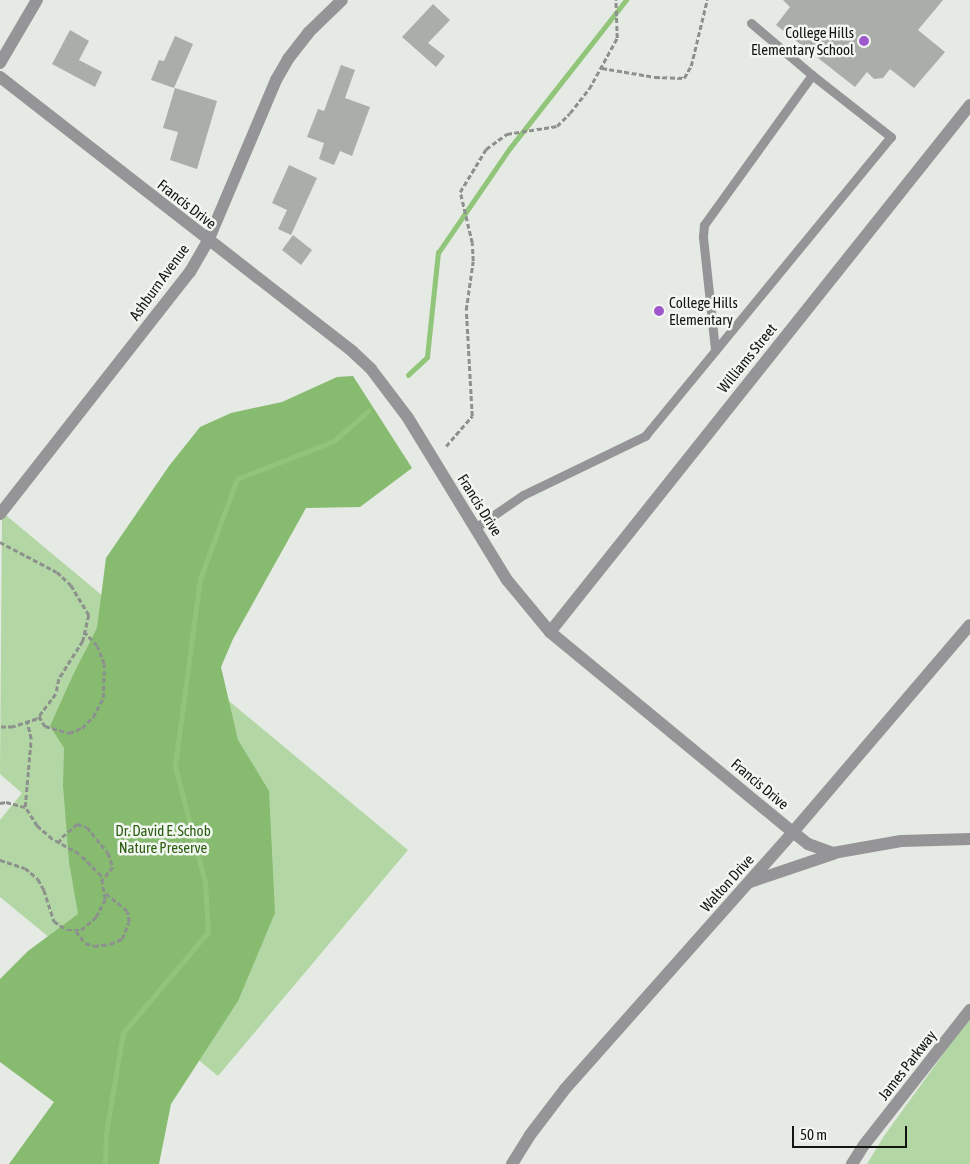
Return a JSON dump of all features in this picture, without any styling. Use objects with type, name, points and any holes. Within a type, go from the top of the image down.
[{"type":"street","points":[[0,63],[37,0]]},
{"type":"street","name":"Ashburn Avenue","points":[[0,514],[190,272],[208,241],[276,80],[288,59],[308,33],[342,0]]},
{"type":"street","name":"Francis Drive","points":[[0,77],[208,241],[353,352],[371,369],[408,418],[507,580],[550,632],[808,844],[834,853],[901,841],[970,839]]},
{"type":"street","name":"Williams Street","points":[[550,632],[970,105]]},
{"type":"street","name":"Walton Drive","points":[[512,1164],[530,1135],[565,1089],[793,832],[970,625]]},
{"type":"street","points":[[748,883],[834,853]]},
{"type":"street","name":"James Parkway","points":[[852,1164],[864,1145],[970,1010]]},
{"type":"lane","points":[[475,528],[523,495],[644,436],[891,137],[751,24]]},
{"type":"lane","points":[[715,350],[703,237],[704,225],[812,75]]},
{"type":"path","points":[[446,446],[472,416],[466,310],[473,261],[472,243],[460,192],[486,150],[507,134],[557,126],[589,89],[618,38],[616,0]]},
{"type":"path","points":[[602,68],[655,77],[684,78],[690,66],[707,0]]},
{"type":"path","points":[[0,542],[57,572],[71,585],[89,615],[85,633],[73,659],[59,678],[56,694],[39,716],[13,727],[0,727]]},
{"type":"path","points":[[39,716],[45,726],[69,733],[82,728],[93,718],[103,698],[104,664],[97,646],[85,633]]},
{"type":"path","points":[[0,860],[25,868],[38,879],[44,890],[54,921],[67,930],[81,930],[96,917],[105,899],[101,876],[90,862],[58,843],[38,826],[25,807],[31,739],[27,722]]},
{"type":"path","points":[[0,803],[6,802],[25,807]]},
{"type":"path","points":[[58,843],[77,824],[87,827],[108,853],[113,867],[102,882]]},
{"type":"path","points":[[76,930],[85,943],[94,946],[110,944],[122,939],[129,922],[127,911],[104,892]]},
{"type":"green space","points":[[353,376],[412,468],[360,507],[306,508],[233,639],[221,667],[238,740],[269,791],[275,913],[238,1001],[171,1104],[159,1164],[9,1164],[54,1102],[0,1062],[0,979],[28,951],[78,914],[69,862],[63,785],[64,748],[50,726],[97,628],[106,558],[169,466],[200,427],[231,413],[282,402],[337,377]]},
{"type":"green space","name":"Dr. David E. Schob Nature Preserve","points":[[2,512],[408,850],[218,1076],[0,897],[0,820],[22,793],[0,774]]},
{"type":"green space","points":[[970,1017],[970,1164],[867,1164],[884,1136]]},
{"type":"building","name":"College Hills Elementary School","points":[[783,0],[943,0],[918,30],[945,52],[914,88],[890,69],[883,78],[874,79],[867,72],[855,87],[776,25],[790,7]]},
{"type":"building","points":[[433,4],[450,20],[428,43],[445,56],[436,67],[402,37]]},
{"type":"building","points":[[70,30],[89,41],[79,60],[102,72],[95,87],[52,64]]},
{"type":"building","points":[[175,36],[193,44],[174,88],[151,80],[159,60],[164,61]]},
{"type":"building","points":[[341,65],[355,70],[345,98],[370,107],[352,156],[340,151],[334,165],[319,159],[324,143],[307,137],[318,109],[324,111]]},
{"type":"building","points":[[175,88],[217,101],[197,169],[170,160],[178,132],[163,128]]},
{"type":"building","points":[[289,165],[317,178],[291,235],[278,229],[287,210],[272,203]]},
{"type":"building","points":[[293,235],[312,250],[301,265],[282,250]]},
{"type":"waterway","points":[[408,375],[427,357],[438,253],[510,148],[626,0]]},
{"type":"waterway","points":[[105,1164],[106,1133],[123,1033],[208,932],[205,883],[175,766],[200,579],[237,479],[334,441],[368,411]]},
{"type":"place","name":"College Hills Elementary School","points":[[864,41]]},
{"type":"place","name":"College Hills Elementary","points":[[659,311]]}]
